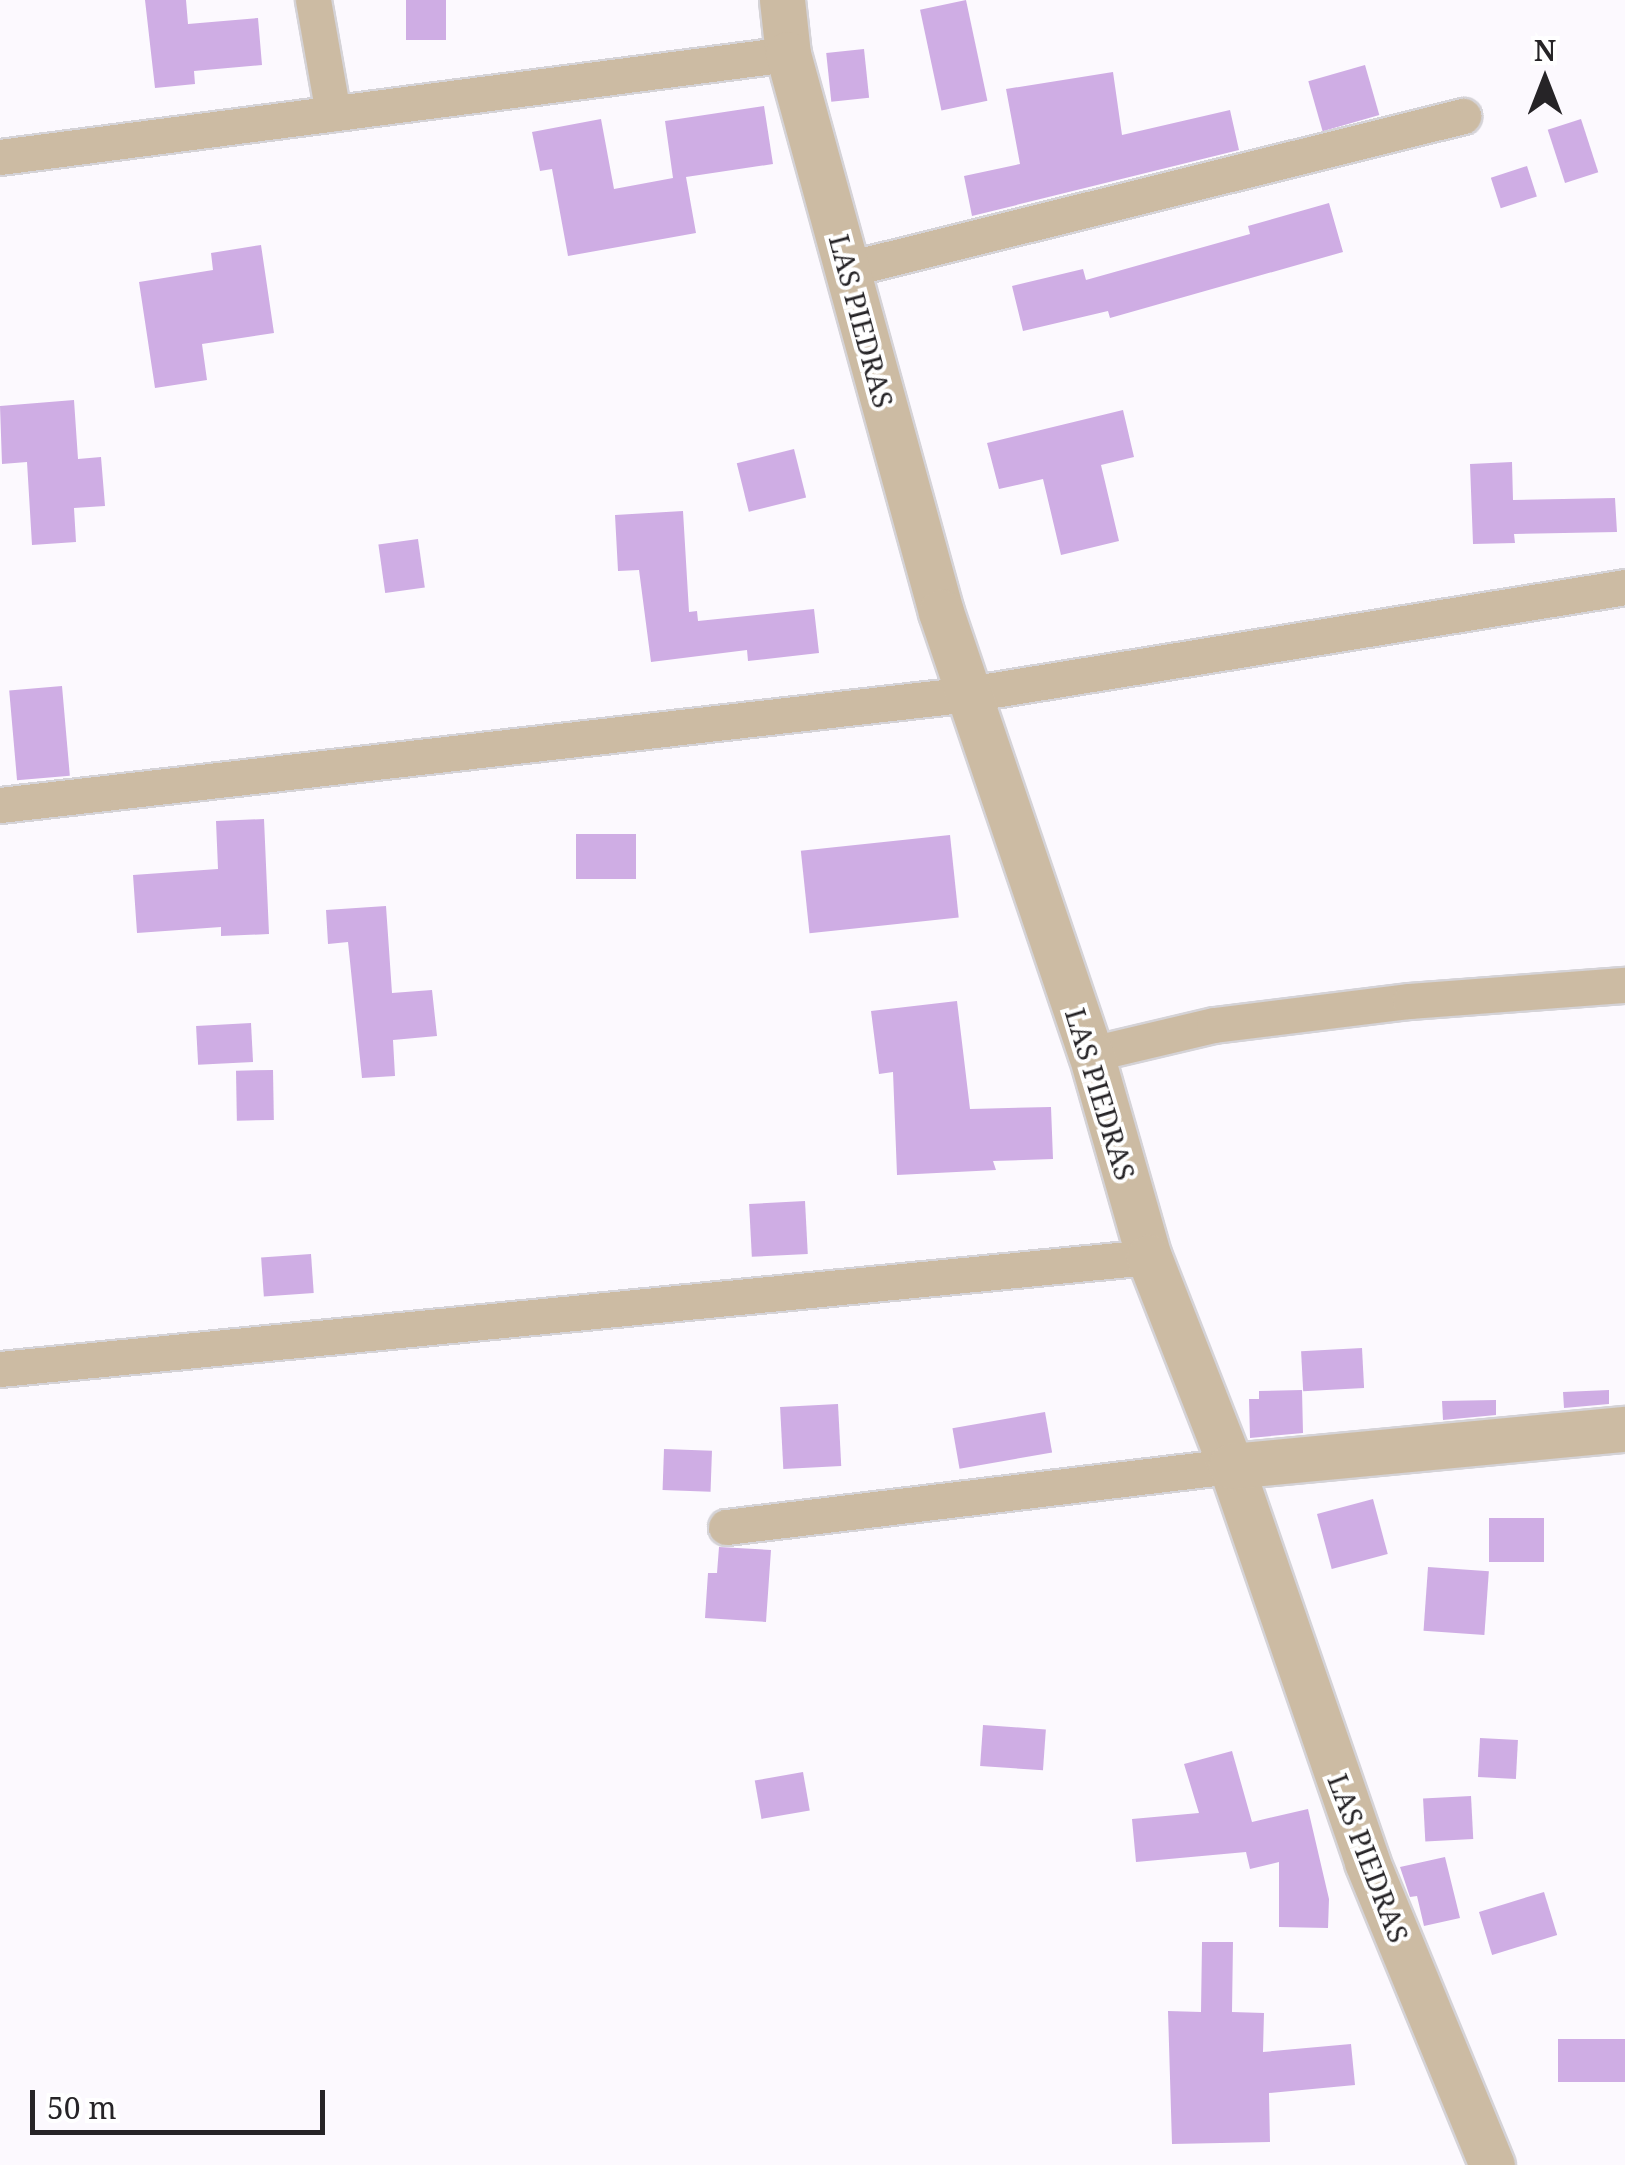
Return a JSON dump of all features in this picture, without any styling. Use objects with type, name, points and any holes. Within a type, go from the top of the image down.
[{"type":"street","points":[[313,0],[333,113]]},
{"type":"street","name":"LAS PIEDRAS","points":[[782,0],[788,54],[941,612],[1091,1054],[1149,1257],[1231,1466],[1366,1862],[1492,2165]]},
{"type":"street","points":[[0,156],[788,54]]},
{"type":"street","points":[[848,269],[1462,116]]},
{"type":"street","points":[[0,806],[969,694],[1625,588]]},
{"type":"street","points":[[1091,1054],[1214,1025],[1410,1001],[1625,985]]},
{"type":"street","points":[[0,1369],[1149,1257]]},
{"type":"street","points":[[726,1527],[1231,1466],[1625,1430]]},
{"type":"building","points":[[145,0],[186,0],[188,24],[258,18],[262,65],[194,71],[195,84],[155,88]]},
{"type":"building","points":[[406,0],[446,0],[446,40],[406,40]]},
{"type":"building","points":[[966,0],[987,101],[941,111],[920,10]]},
{"type":"building","points":[[864,49],[869,98],[831,102],[826,53]]},
{"type":"building","points":[[1365,65],[1379,115],[1323,131],[1308,81]]},
{"type":"building","points":[[1113,72],[1122,135],[1230,110],[1239,150],[972,216],[964,176],[1020,164],[1006,89]]},
{"type":"building","points":[[764,106],[773,164],[686,177],[696,233],[568,256],[552,169],[540,171],[532,132],[601,119],[614,189],[673,178],[665,121]]},
{"type":"building","points":[[1581,119],[1598,172],[1565,183],[1548,130]]},
{"type":"building","points":[[1527,166],[1537,196],[1501,208],[1491,178]]},
{"type":"building","points":[[1329,203],[1343,252],[1110,318],[1108,311],[1023,331],[1012,286],[1083,269],[1086,280],[1250,234],[1248,226]]},
{"type":"building","points":[[261,245],[274,333],[202,344],[207,380],[155,388],[139,282],[213,270],[211,253]]},
{"type":"building","points":[[74,400],[78,459],[101,457],[105,506],[74,508],[76,542],[32,545],[27,462],[2,464],[0,406]]},
{"type":"building","points":[[1123,410],[1134,457],[1101,465],[1119,541],[1061,555],[1043,479],[999,489],[987,443]]},
{"type":"building","points":[[794,449],[806,498],[749,512],[737,463]]},
{"type":"building","points":[[1512,462],[1513,500],[1615,498],[1617,532],[1514,534],[1515,543],[1473,544],[1470,464]]},
{"type":"building","points":[[683,511],[689,612],[697,611],[698,621],[814,609],[819,653],[748,661],[747,650],[651,662],[639,570],[618,571],[615,515]]},
{"type":"building","points":[[418,539],[425,588],[385,593],[378,545]]},
{"type":"building","points":[[62,686],[70,776],[17,780],[9,691]]},
{"type":"building","points":[[264,819],[269,934],[221,936],[221,927],[137,933],[133,875],[218,869],[216,821]]},
{"type":"building","points":[[576,834],[636,834],[636,879],[576,879]]},
{"type":"building","points":[[950,835],[959,918],[809,933],[801,851]]},
{"type":"building","points":[[386,906],[392,993],[432,990],[437,1036],[393,1040],[395,1076],[362,1078],[348,942],[328,944],[326,910]]},
{"type":"building","points":[[957,1001],[970,1109],[1051,1107],[1053,1159],[993,1161],[996,1170],[897,1175],[893,1072],[879,1074],[871,1011]]},
{"type":"building","points":[[251,1023],[253,1062],[198,1065],[196,1026]]},
{"type":"building","points":[[273,1070],[274,1120],[237,1121],[236,1071]]},
{"type":"building","points":[[805,1201],[808,1254],[752,1257],[749,1204]]},
{"type":"building","points":[[311,1254],[314,1293],[264,1296],[261,1257]]},
{"type":"building","points":[[1362,1348],[1364,1388],[1303,1391],[1301,1351]]},
{"type":"building","points":[[1302,1390],[1303,1433],[1250,1438],[1249,1399],[1259,1399],[1259,1391]]},
{"type":"building","points":[[1609,1390],[1609,1404],[1564,1408],[1563,1392]]},
{"type":"building","points":[[1496,1400],[1496,1415],[1443,1420],[1442,1401]]},
{"type":"building","points":[[838,1404],[841,1466],[783,1469],[780,1407]]},
{"type":"building","points":[[1045,1412],[1052,1452],[960,1469],[952,1428]]},
{"type":"building","points":[[664,1449],[712,1451],[711,1492],[663,1490]]},
{"type":"building","points":[[1373,1499],[1388,1554],[1332,1569],[1317,1514]]},
{"type":"building","points":[[1489,1518],[1544,1518],[1544,1562],[1489,1562]]},
{"type":"building","points":[[719,1547],[771,1550],[766,1622],[705,1618],[708,1573],[717,1573]]},
{"type":"building","points":[[1428,1567],[1489,1571],[1484,1635],[1424,1631]]},
{"type":"building","points":[[983,1725],[1046,1729],[1043,1770],[980,1766]]},
{"type":"building","points":[[1480,1738],[1518,1740],[1516,1779],[1478,1777]]},
{"type":"building","points":[[1232,1751],[1252,1822],[1308,1809],[1329,1899],[1328,1928],[1279,1927],[1279,1862],[1250,1869],[1246,1852],[1136,1862],[1132,1819],[1199,1813],[1184,1764]]},
{"type":"building","points":[[803,1772],[810,1810],[762,1819],[755,1781]]},
{"type":"building","points":[[1471,1796],[1473,1839],[1425,1841],[1423,1799]]},
{"type":"building","points":[[1445,1857],[1460,1918],[1424,1926],[1417,1896],[1410,1897],[1400,1867]]},
{"type":"building","points":[[1544,1892],[1557,1935],[1492,1955],[1479,1912]]},
{"type":"building","points":[[1202,1942],[1233,1942],[1232,2012],[1264,2013],[1263,2052],[1351,2044],[1355,2085],[1269,2093],[1270,2142],[1172,2144],[1168,2011],[1201,2012]]},
{"type":"building","points":[[1558,2039],[1625,2039],[1625,2082],[1558,2082]]}]
